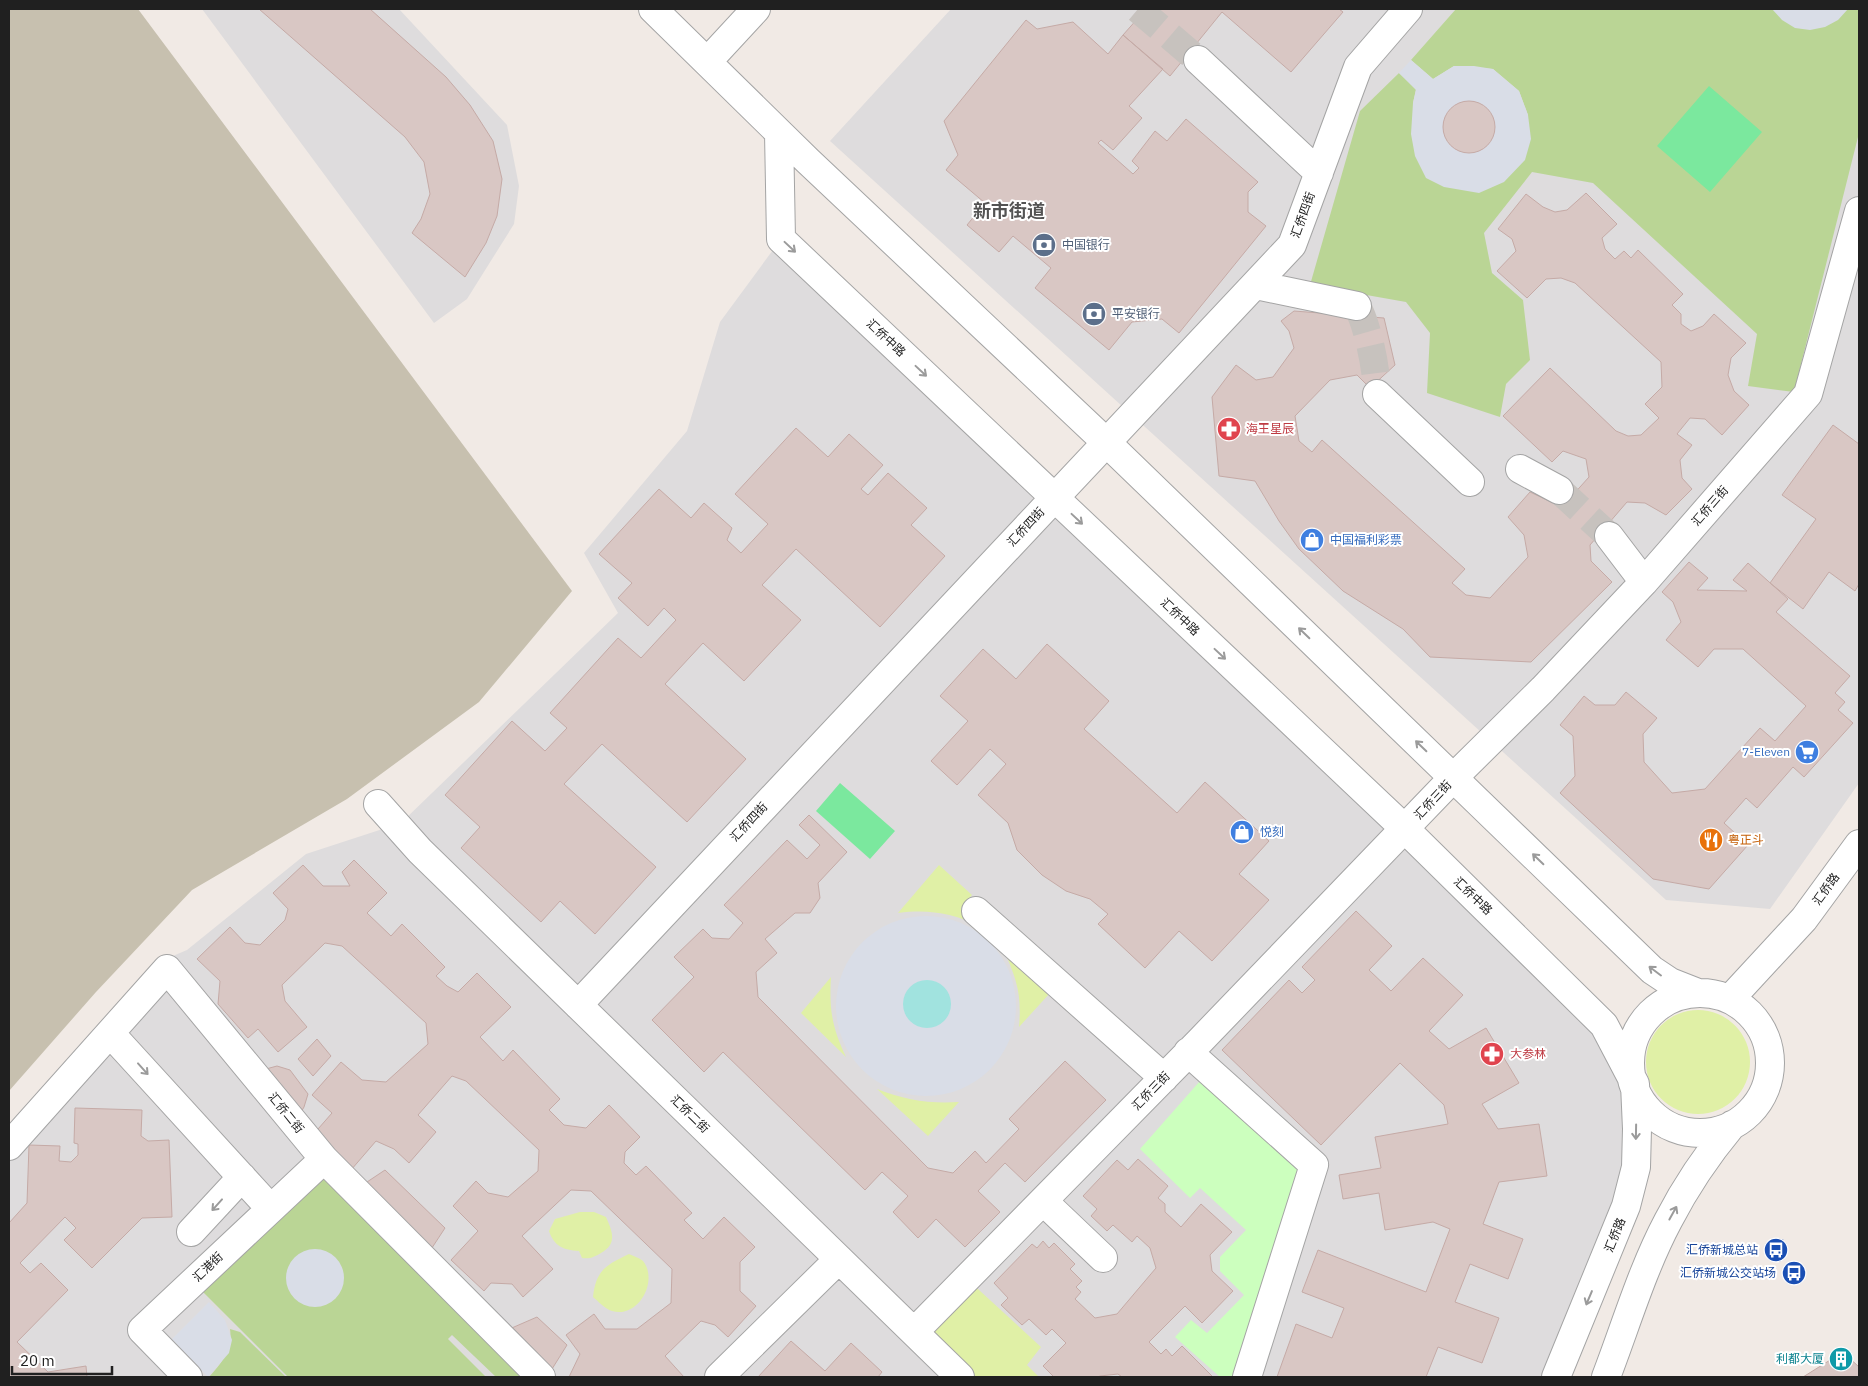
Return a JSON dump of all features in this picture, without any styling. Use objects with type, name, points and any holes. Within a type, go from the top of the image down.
[{"type":"street","points":[[653,9],[779,133],[1107,443],[1652,970],[1670,982],[1698,993]]},
{"type":"street","points":[[707,62],[756,9]]},
{"type":"street","name":"汇侨四街","points":[[578,1005],[1292,246],[1358,66],[1408,9]]},
{"type":"street","points":[[1198,60],[1319,173]]},
{"type":"street","name":"汇侨中路","points":[[779,133],[782,239],[1405,829],[1604,1025],[1635,1084]]},
{"type":"street","name":"汇侨三街","points":[[914,1332],[1164,1078],[1454,777],[1543,689],[1644,582],[1808,394],[1858,220]]},
{"type":"street","points":[[1256,285],[1357,306]]},
{"type":"street","points":[[1377,394],[1470,482]]},
{"type":"street","points":[[1520,469],[1559,490]]},
{"type":"street","points":[[1609,536],[1644,582]]},
{"type":"street","name":"汇侨二街","points":[[378,804],[420,851],[960,1377]]},
{"type":"street","name":"汇侨路","points":[[1730,999],[1804,919],[1859,844]]},
{"type":"street","points":[[976,911],[1164,1078]]},
{"type":"street","name":"汇侨二街","points":[[110,1033],[167,969],[324,1159],[541,1377]]},
{"type":"street","points":[[1606,1377],[1667,1222],[1686,1188],[1713,1148],[1732,1125],[1750,1112],[1764,1091],[1769,1068],[1769,1054],[1761,1030],[1744,1009],[1730,999],[1712,994],[1698,993],[1667,1000],[1646,1016],[1632,1038],[1630,1055],[1635,1084],[1645,1108],[1662,1122],[1686,1132],[1707,1133],[1732,1125]]},
{"type":"street","points":[[9,1146],[110,1033],[270,1208]]},
{"type":"street","points":[[1188,1052],[1314,1165],[1248,1377]]},
{"type":"street","name":"汇侨路","points":[[1556,1377],[1626,1206],[1636,1167],[1635,1084]]},
{"type":"street","name":"汇港街","points":[[188,1377],[142,1330],[324,1159]]},
{"type":"street","points":[[191,1232],[242,1177]]},
{"type":"street","points":[[1043,1201],[1103,1258]]},
{"type":"street","points":[[719,1377],[839,1259]]},
{"type":"shaded area","points":[[9,9],[138,9],[572,591],[479,702],[347,799],[192,890],[96,992],[9,1091]]},
{"type":"shaded area","points":[[202,9],[399,9],[507,125],[519,186],[514,224],[467,299],[434,323]]},
{"type":"shaded area","points":[[951,9],[1859,9],[1859,783],[1770,909],[1666,900],[830,141]]},
{"type":"shaded area","points":[[1772,9],[1848,9],[1838,20],[1825,27],[1810,30],[1795,28],[1782,20]]},
{"type":"shaded area","points":[[1411,60],[1433,79],[1454,66],[1474,66],[1493,69],[1519,91],[1528,115],[1531,139],[1525,160],[1504,182],[1479,193],[1444,187],[1426,178],[1415,156],[1411,134],[1413,103],[1416,90],[1399,73]]},
{"type":"shaded area","points":[[781,239],[1624,1060],[1637,1129],[1557,1377],[9,1377],[9,1129],[161,961],[187,950],[306,854],[401,823],[618,613],[584,553],[687,431],[720,322]]},
{"type":"shaded area","points":[[935,916],[944,917],[969,926],[990,942],[1006,963],[1015,988],[1015,1024],[1006,1049],[990,1070],[969,1086],[961,1089],[944,1095],[917,1096],[908,1095],[883,1086],[856,1063],[846,1049],[837,1024],[836,997],[837,988],[846,963],[869,936],[883,926],[908,917]]},
{"type":"shaded area","points":[[315,1249],[326,1251],[339,1262],[344,1278],[342,1289],[331,1302],[315,1307],[304,1305],[291,1294],[286,1278],[288,1267],[299,1254]]},
{"type":"shaded area","points":[[209,1302],[225,1320],[232,1340],[229,1353],[208,1377],[172,1339]]},
{"type":"green space","points":[[1456,9],[1859,9],[1859,133],[1794,392],[1748,386],[1757,334],[1593,183],[1532,172],[1484,233],[1492,273],[1523,300],[1530,360],[1506,384],[1500,417],[1427,393],[1430,333],[1406,302],[1310,285],[1360,111],[1399,73],[1416,89],[1413,103],[1528,115],[1519,91],[1493,69],[1454,66],[1433,79],[1411,60]]},
{"type":"green space","points":[[1709,86],[1762,132],[1710,192],[1657,146]]},
{"type":"green space","points":[[840,783],[895,831],[870,859],[816,811]]},
{"type":"green space","points":[[939,865],[972,895],[961,908],[980,926],[940,913],[898,913]]},
{"type":"green space","points":[[1003,948],[1050,993],[1019,1027],[1019,995]]},
{"type":"green space","points":[[831,977],[833,1018],[837,1036],[846,1057],[801,1013]]},
{"type":"green space","points":[[1698,1010],[1718,1014],[1727,1019],[1741,1033],[1746,1042],[1750,1062],[1746,1082],[1741,1091],[1727,1105],[1718,1110],[1698,1114],[1678,1110],[1669,1105],[1655,1091],[1650,1082],[1646,1062],[1650,1042],[1655,1033],[1669,1019],[1678,1014]]},
{"type":"green space","points":[[1200,1081],[1299,1169],[1236,1377],[1220,1377],[1175,1337],[1191,1320],[1207,1333],[1244,1295],[1220,1271],[1220,1257],[1246,1230],[1200,1188],[1190,1198],[1140,1149]]},
{"type":"green space","points":[[877,1089],[918,1100],[959,1102],[928,1136]]},
{"type":"green space","points":[[324,1159],[541,1377],[496,1377],[452,1335],[448,1339],[486,1377],[288,1377],[193,1282]]},
{"type":"green space","points":[[580,1212],[594,1212],[606,1217],[612,1232],[610,1245],[594,1257],[582,1258],[579,1251],[568,1250],[556,1244],[549,1231],[555,1219]]},
{"type":"green space","points":[[629,1254],[643,1261],[649,1278],[647,1288],[637,1304],[630,1309],[621,1312],[612,1311],[604,1307],[593,1297],[594,1288],[600,1274],[608,1265]]},
{"type":"green space","points":[[967,1279],[1041,1347],[1027,1365],[1039,1377],[961,1377],[914,1332]]},
{"type":"green space","points":[[230,1329],[240,1332],[286,1377],[209,1377],[226,1355],[230,1343]]},
{"type":"water","points":[[927,980],[936,982],[944,987],[949,995],[951,1004],[949,1013],[944,1021],[936,1026],[927,1028],[918,1026],[910,1021],[905,1013],[903,1004],[905,995],[910,987],[918,982]]},
{"type":"building","points":[[259,9],[370,9],[446,77],[470,105],[493,141],[502,179],[497,216],[486,243],[465,277],[412,233],[421,219],[430,194],[424,162],[405,137]]},
{"type":"building","points":[[1146,9],[1339,9],[1343,12],[1291,72],[1222,12],[1170,76],[1123,35]]},
{"type":"building","points":[[1026,20],[1037,29],[1073,22],[1108,54],[1123,35],[1163,69],[1129,106],[1142,118],[1113,150],[1101,140],[1098,143],[1133,174],[1139,168],[1132,161],[1155,131],[1167,141],[1186,119],[1258,182],[1248,192],[1248,212],[1266,226],[1179,333],[1162,319],[1132,322],[1109,350],[1035,288],[1051,268],[1013,236],[999,252],[967,225],[985,203],[946,170],[958,155],[944,121]]},
{"type":"building","points":[[1469,101],[1483,105],[1491,113],[1495,127],[1491,141],[1483,149],[1469,153],[1455,149],[1447,141],[1443,127],[1447,113],[1455,105]]},
{"type":"building","points":[[1586,193],[1617,224],[1602,238],[1605,249],[1615,259],[1624,251],[1631,258],[1638,250],[1683,294],[1672,305],[1681,314],[1681,324],[1691,331],[1703,326],[1714,314],[1746,343],[1731,358],[1728,375],[1734,391],[1749,405],[1722,435],[1705,419],[1690,418],[1677,434],[1692,445],[1680,460],[1682,478],[1692,489],[1666,515],[1645,503],[1627,502],[1590,545],[1591,561],[1612,582],[1531,662],[1430,657],[1403,629],[1343,591],[1299,549],[1279,521],[1255,481],[1219,476],[1212,397],[1236,365],[1256,380],[1273,377],[1294,348],[1289,331],[1281,321],[1294,311],[1384,318],[1395,365],[1370,388],[1357,375],[1330,380],[1295,416],[1299,441],[1312,452],[1322,440],[1465,569],[1452,583],[1466,595],[1490,598],[1528,557],[1524,535],[1508,517],[1530,492],[1562,507],[1589,477],[1586,459],[1563,451],[1552,462],[1503,416],[1550,368],[1616,431],[1628,436],[1641,435],[1659,418],[1645,404],[1662,387],[1661,362],[1575,283],[1561,278],[1546,279],[1527,298],[1497,271],[1516,251],[1512,239],[1498,229],[1526,194],[1543,207],[1555,212],[1567,210]]},
{"type":"building","points":[[1833,425],[1859,444],[1859,584],[1855,591],[1829,572],[1803,609],[1770,583],[1816,519],[1782,495]]},
{"type":"building","points":[[796,428],[828,457],[849,434],[883,465],[861,489],[868,495],[888,473],[927,508],[911,525],[945,556],[880,627],[796,549],[762,585],[801,620],[744,681],[703,643],[665,684],[746,759],[687,822],[602,744],[564,784],[656,867],[595,934],[560,901],[541,922],[461,848],[480,827],[445,795],[512,721],[545,751],[567,728],[550,713],[618,638],[641,658],[676,620],[664,608],[648,626],[618,598],[632,583],[599,554],[659,489],[691,518],[704,503],[732,528],[727,540],[741,553],[768,524],[735,494]]},
{"type":"building","points":[[1689,562],[1708,578],[1697,590],[1747,591],[1733,580],[1748,563],[1788,599],[1776,612],[1850,676],[1835,693],[1845,702],[1838,710],[1853,723],[1804,777],[1793,767],[1757,808],[1746,798],[1724,823],[1748,845],[1709,889],[1653,879],[1560,793],[1575,776],[1573,736],[1560,725],[1584,696],[1595,705],[1615,705],[1626,692],[1657,718],[1643,734],[1644,762],[1672,793],[1705,789],[1760,728],[1775,741],[1806,706],[1743,649],[1714,649],[1698,667],[1666,640],[1681,622],[1673,602],[1662,592]]},
{"type":"building","points":[[1047,644],[1109,701],[1084,729],[1177,813],[1205,782],[1269,841],[1239,874],[1269,900],[1212,961],[1179,931],[1145,968],[1098,924],[1108,914],[1090,899],[1066,891],[1042,875],[1017,850],[1008,823],[978,795],[1006,764],[990,749],[957,785],[931,761],[968,721],[940,696],[983,649],[1016,679]]},
{"type":"building","points":[[809,815],[847,852],[818,883],[820,898],[810,913],[795,913],[765,939],[777,953],[756,972],[758,997],[928,1168],[953,1173],[975,1151],[986,1163],[1019,1129],[1009,1119],[1065,1061],[1106,1100],[1025,1182],[1005,1163],[978,1191],[1000,1212],[965,1247],[936,1219],[918,1238],[893,1212],[908,1196],[882,1172],[865,1190],[723,1052],[704,1072],[652,1020],[694,977],[674,957],[703,929],[712,938],[729,939],[743,923],[724,905],[787,840],[807,859],[820,845],[799,825]]},
{"type":"building","points":[[354,860],[387,893],[367,913],[391,936],[402,924],[445,967],[436,976],[447,986],[458,992],[477,973],[511,1007],[480,1037],[503,1061],[513,1050],[560,1099],[549,1110],[564,1125],[586,1128],[609,1105],[640,1137],[625,1152],[624,1163],[636,1175],[646,1166],[692,1213],[684,1220],[703,1239],[724,1217],[755,1247],[740,1262],[740,1291],[756,1306],[728,1337],[715,1325],[701,1321],[665,1356],[684,1377],[569,1377],[580,1354],[566,1335],[594,1314],[605,1329],[637,1329],[671,1303],[672,1269],[591,1191],[571,1190],[522,1236],[553,1269],[523,1297],[512,1284],[491,1283],[484,1291],[451,1260],[478,1231],[453,1206],[476,1181],[488,1193],[508,1197],[538,1171],[539,1150],[466,1081],[452,1076],[418,1115],[436,1132],[409,1163],[394,1149],[376,1141],[351,1170],[311,1137],[332,1113],[312,1095],[341,1062],[362,1080],[386,1082],[428,1044],[426,1023],[342,946],[325,943],[282,985],[285,1001],[307,1027],[278,1052],[258,1029],[248,1038],[218,1004],[220,981],[197,959],[230,927],[245,943],[260,945],[285,920],[288,909],[273,893],[303,865],[323,886],[350,886],[342,872]]},
{"type":"building","points":[[1356,911],[1392,946],[1369,970],[1391,991],[1423,958],[1463,995],[1429,1031],[1449,1049],[1486,1028],[1519,1083],[1482,1104],[1498,1129],[1539,1124],[1547,1176],[1499,1182],[1483,1224],[1523,1239],[1508,1279],[1470,1264],[1455,1302],[1499,1318],[1482,1363],[1438,1347],[1426,1377],[1277,1377],[1296,1324],[1332,1338],[1344,1308],[1302,1292],[1318,1250],[1426,1292],[1450,1229],[1433,1222],[1385,1230],[1379,1193],[1343,1199],[1339,1175],[1381,1168],[1375,1137],[1448,1124],[1444,1105],[1400,1063],[1321,1145],[1222,1050],[1289,980],[1302,993],[1315,980],[1302,967]]},
{"type":"building","points":[[317,1039],[331,1056],[313,1076],[298,1059]]},
{"type":"building","points":[[277,1066],[290,1070],[308,1094],[304,1107],[294,1124],[266,1069]]},
{"type":"building","points":[[75,1108],[142,1110],[141,1136],[148,1141],[169,1140],[172,1217],[142,1218],[92,1268],[64,1240],[76,1228],[65,1217],[20,1263],[30,1273],[41,1263],[68,1290],[17,1342],[48,1372],[86,1366],[87,1377],[9,1377],[9,1223],[27,1203],[29,1145],[60,1146],[59,1161],[71,1162],[78,1155],[78,1144],[74,1143]]},
{"type":"building","points":[[1138,1159],[1168,1186],[1158,1198],[1165,1204],[1165,1212],[1181,1227],[1201,1204],[1232,1232],[1210,1255],[1212,1271],[1233,1291],[1202,1323],[1185,1306],[1149,1342],[1161,1354],[1166,1349],[1172,1356],[1182,1346],[1213,1377],[1122,1377],[1118,1374],[1098,1377],[1054,1377],[1043,1366],[1066,1343],[1052,1329],[1046,1335],[1029,1319],[1022,1325],[1001,1305],[1008,1298],[994,1283],[1032,1244],[1037,1248],[1043,1241],[1049,1248],[1054,1243],[1075,1264],[1070,1269],[1082,1281],[1076,1287],[1081,1292],[1075,1299],[1095,1318],[1117,1314],[1156,1268],[1150,1248],[1137,1236],[1132,1242],[1113,1225],[1107,1231],[1091,1216],[1097,1209],[1083,1196],[1117,1160],[1128,1170]]},
{"type":"building","points":[[385,1170],[445,1228],[424,1260],[355,1190]]},
{"type":"building","points":[[537,1317],[567,1345],[547,1377],[498,1334]]},
{"type":"building","points":[[791,1341],[825,1371],[851,1343],[882,1372],[878,1377],[758,1377]]},
{"type":"building","name":"利都大厦","points":[[1843,1352],[1859,1367],[1859,1377],[1803,1377]]},
{"type":"tunnel","points":[[1138,9],[1198,60]]},
{"type":"tunnel","points":[[1357,306],[1365,325],[1371,349],[1377,394]]},
{"type":"tunnel","points":[[1559,490],[1609,536]]},
{"type":"place","name":"中国银行","points":[[1044,245]]},
{"type":"place","name":"平安银行","points":[[1094,314]]},
{"type":"place","name":"海王星辰","points":[[1229,429]]},
{"type":"place","name":"中国福利彩票","points":[[1312,540]]},
{"type":"place","name":"7-Eleven","points":[[1807,752]]},
{"type":"place","name":"悦刻","points":[[1242,832]]},
{"type":"place","name":"粤正斗","points":[[1711,840]]},
{"type":"place","name":"大参林","points":[[1492,1054]]},
{"type":"place","name":"汇侨新城总站","points":[[1776,1250]]},
{"type":"place","name":"汇侨新城公交站场","points":[[1794,1273]]},
{"type":"place","name":"利都大厦","points":[[1841,1359]]},
{"type":"district","name":"新市街道","points":[[1009,211]]}]
